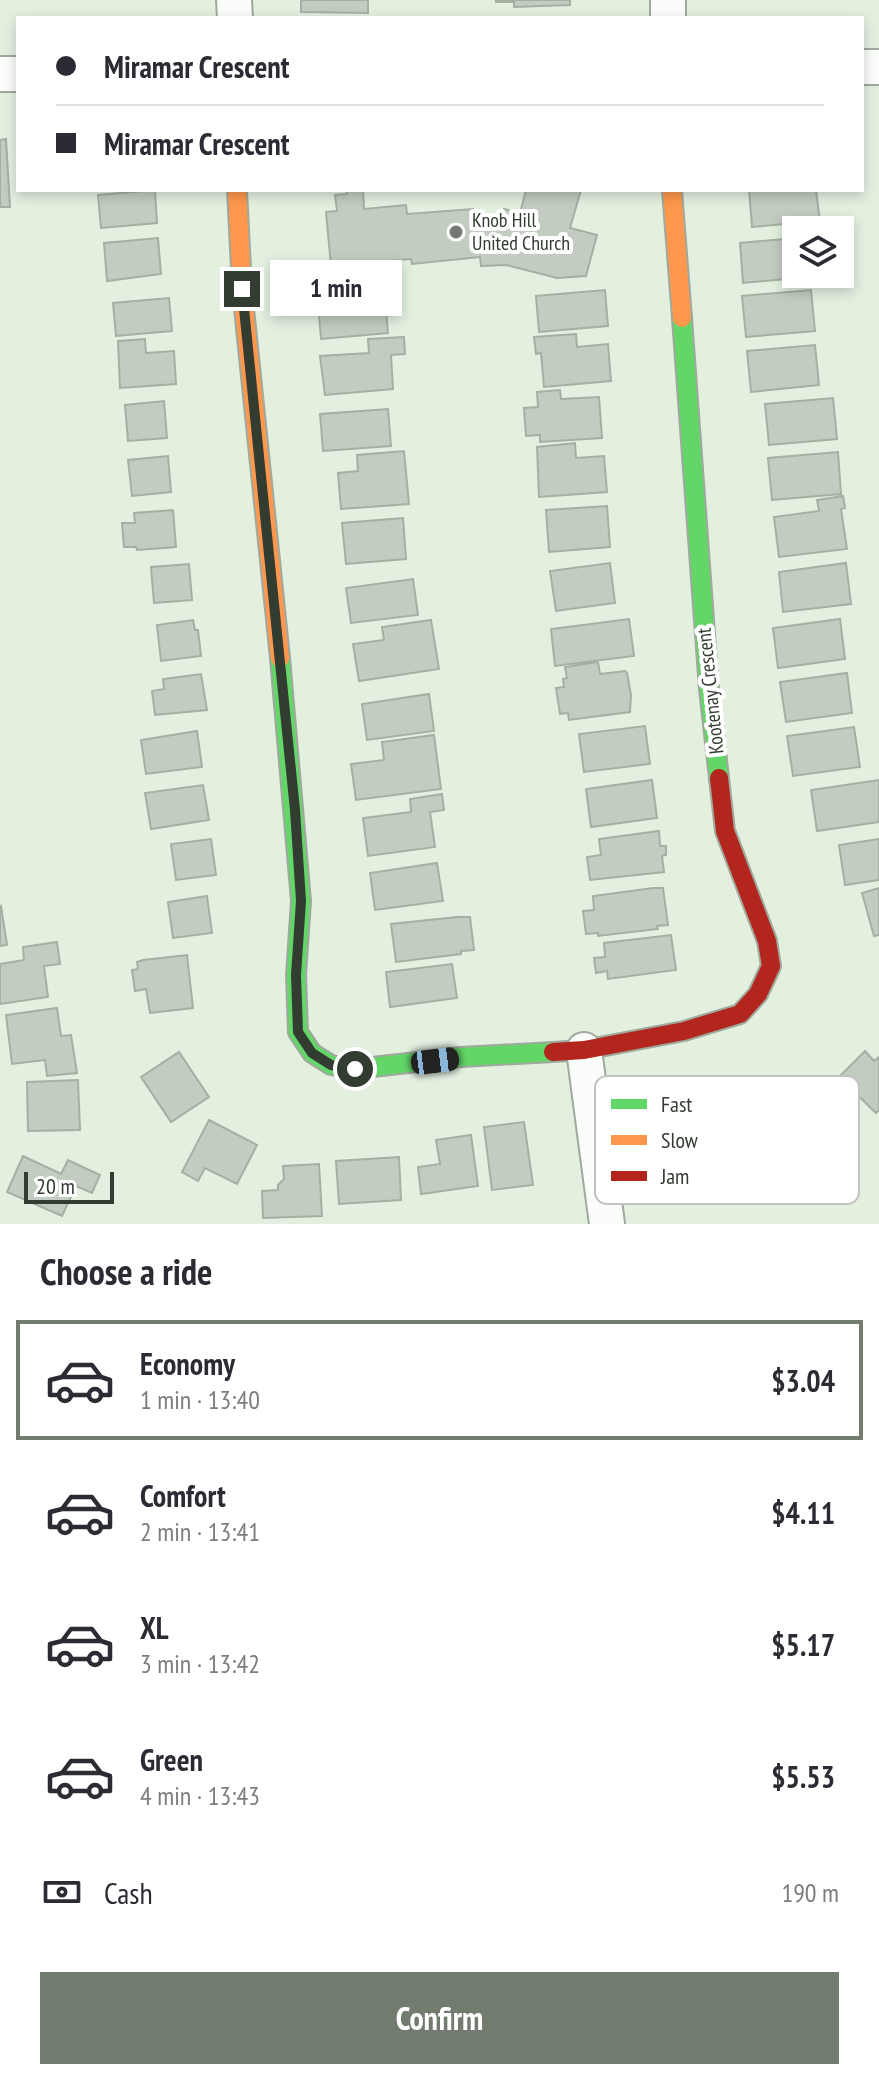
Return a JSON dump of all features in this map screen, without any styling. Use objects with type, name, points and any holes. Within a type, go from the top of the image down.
[{"type":"street","points":[[237,192],[242,289],[293,789],[301,901],[296,975],[298,1032],[312,1053],[331,1065],[355,1069],[461,1057],[584,1050],[595,1133]]},
{"type":"street","name":"Kootenay Crescent","points":[[584,1050],[684,1031],[740,1014],[758,994],[771,966],[767,941],[725,831],[709,689],[672,192]]},
{"type":"street","points":[[604,1204],[607,1224]]},
{"type":"building","points":[[301,0],[368,0],[368,13],[301,12]]},
{"type":"building","points":[[496,0],[570,0],[570,5],[514,7],[514,2]]},
{"type":"building","points":[[6,139],[10,207],[0,207],[0,140]]},
{"type":"building","points":[[155,192],[157,223],[101,228],[98,195]]},
{"type":"building","name":"Knob Hill United Church","points":[[363,192],[364,209],[406,205],[407,214],[473,209],[473,214],[480,213],[481,216],[503,214],[504,209],[520,213],[525,192],[580,192],[570,228],[597,235],[586,276],[557,278],[506,265],[481,266],[480,257],[412,264],[411,259],[331,266],[326,212],[337,211],[335,195]]},
{"type":"building","points":[[749,192],[816,192],[819,216],[782,216],[782,224],[752,227]]},
{"type":"building","points":[[158,238],[161,274],[107,281],[104,243]]},
{"type":"building","points":[[782,239],[782,280],[743,283],[740,243]]},
{"type":"building","points":[[605,290],[608,326],[539,332],[536,296]]},
{"type":"building","points":[[811,290],[815,331],[746,337],[742,296]]},
{"type":"building","points":[[385,297],[388,333],[321,339],[318,303]]},
{"type":"building","points":[[169,298],[172,331],[116,336],[113,303]]},
{"type":"building","points":[[576,334],[577,347],[608,344],[611,381],[544,387],[541,353],[536,354],[534,337]]},
{"type":"building","points":[[404,337],[405,354],[391,355],[393,389],[325,395],[320,356],[369,353],[368,339]]},
{"type":"building","points":[[145,339],[146,353],[174,351],[176,384],[120,388],[118,341]]},
{"type":"building","points":[[815,345],[819,385],[751,392],[747,351]]},
{"type":"building","points":[[560,390],[561,399],[599,397],[602,438],[540,442],[540,435],[526,436],[524,408],[538,407],[537,392]]},
{"type":"building","points":[[833,398],[837,439],[769,445],[765,404]]},
{"type":"building","points":[[164,401],[167,438],[128,441],[125,405]]},
{"type":"building","points":[[388,409],[391,446],[323,451],[320,414]]},
{"type":"building","points":[[575,443],[576,458],[604,456],[607,492],[539,497],[537,447]]},
{"type":"building","points":[[404,451],[409,504],[341,509],[338,473],[358,471],[357,455]]},
{"type":"building","points":[[838,452],[841,494],[772,500],[768,458]]},
{"type":"building","points":[[168,456],[171,492],[132,496],[128,460]]},
{"type":"building","points":[[843,496],[845,508],[841,509],[847,549],[779,557],[774,517],[819,511],[817,500]]},
{"type":"building","points":[[607,506],[610,547],[549,552],[546,510]]},
{"type":"building","points":[[173,510],[176,547],[137,550],[136,547],[124,547],[122,523],[135,523],[134,513]]},
{"type":"building","points":[[403,518],[406,559],[346,564],[342,523]]},
{"type":"building","points":[[610,563],[615,603],[556,611],[550,571]]},
{"type":"building","points":[[846,563],[851,604],[783,612],[779,572]]},
{"type":"building","points":[[189,564],[192,600],[154,603],[151,567]]},
{"type":"building","points":[[413,579],[418,615],[351,623],[346,588]]},
{"type":"building","points":[[629,619],[634,656],[555,666],[551,629]]},
{"type":"building","points":[[840,619],[845,659],[778,668],[773,628]]},
{"type":"building","points":[[193,620],[195,630],[198,630],[201,656],[161,661],[157,625]]},
{"type":"building","points":[[431,620],[439,669],[359,681],[353,644],[384,640],[382,627]]},
{"type":"building","points":[[598,662],[600,674],[627,673],[630,712],[569,720],[568,713],[560,714],[556,688],[564,687],[563,679],[567,678],[565,667]]},
{"type":"building","points":[[847,673],[852,713],[786,722],[780,682]]},
{"type":"building","points":[[201,674],[207,710],[155,715],[152,691],[164,689],[163,679]]},
{"type":"building","points":[[429,694],[434,731],[367,740],[362,704]]},
{"type":"building","points":[[645,726],[650,764],[584,772],[579,734]]},
{"type":"building","points":[[854,727],[860,767],[793,776],[787,736]]},
{"type":"building","points":[[197,731],[202,767],[146,774],[141,740]]},
{"type":"building","points":[[434,735],[441,789],[356,800],[351,764],[384,760],[382,742]]},
{"type":"building","points":[[652,780],[657,818],[591,827],[586,789]]},
{"type":"building","points":[[879,780],[879,822],[817,831],[811,790]]},
{"type":"building","points":[[203,785],[209,820],[151,829],[145,793]]},
{"type":"building","points":[[442,794],[444,810],[430,812],[435,847],[368,856],[363,818],[411,812],[410,799]]},
{"type":"building","points":[[659,831],[660,846],[666,846],[666,855],[662,856],[664,872],[590,880],[587,857],[601,855],[599,839]]},
{"type":"building","points":[[211,839],[216,875],[176,880],[171,844]]},
{"type":"building","points":[[879,839],[879,880],[845,885],[839,845]]},
{"type":"building","points":[[437,863],[443,901],[375,910],[370,873]]},
{"type":"building","points":[[663,888],[668,925],[598,936],[598,933],[586,934],[583,911],[594,910],[593,896]]},
{"type":"building","points":[[879,888],[879,935],[874,936],[862,893]]},
{"type":"building","points":[[207,896],[212,933],[173,938],[168,902]]},
{"type":"building","points":[[0,907],[7,945],[0,946]]},
{"type":"building","points":[[470,917],[474,950],[396,962],[391,924]]},
{"type":"building","points":[[671,935],[676,970],[608,979],[607,971],[596,973],[594,958],[605,957],[604,943]]},
{"type":"building","points":[[57,942],[60,964],[44,966],[48,997],[0,1004],[0,964],[24,960],[23,947]]},
{"type":"building","points":[[187,955],[193,1008],[150,1013],[146,989],[135,991],[132,970],[138,969],[137,962]]},
{"type":"building","points":[[452,964],[457,998],[390,1007],[386,972]]},
{"type":"building","points":[[57,1008],[61,1036],[71,1035],[77,1073],[47,1076],[45,1060],[12,1064],[6,1015]]},
{"type":"building","points":[[865,1051],[874,1061],[879,1057],[879,1110],[876,1113],[859,1096],[859,1076],[840,1076]]},
{"type":"building","points":[[179,1052],[209,1097],[171,1122],[141,1077]]},
{"type":"building","points":[[78,1080],[80,1130],[28,1131],[27,1082]]},
{"type":"building","points":[[209,1120],[257,1145],[237,1184],[205,1168],[198,1181],[182,1172]]},
{"type":"building","points":[[524,1122],[533,1185],[492,1190],[484,1127]]},
{"type":"building","points":[[471,1135],[478,1186],[421,1194],[418,1167],[440,1164],[436,1140]]},
{"type":"building","points":[[23,1156],[61,1174],[68,1160],[100,1175],[92,1193],[76,1186],[62,1216],[7,1192]]},
{"type":"building","points":[[399,1157],[401,1200],[339,1204],[336,1161]]},
{"type":"building","points":[[319,1164],[322,1216],[263,1218],[262,1191],[278,1190],[284,1179],[283,1166]]},
{"type":"traffic: fast","points":[[682,318],[709,689],[719,778]]},
{"type":"traffic: fast","points":[[280,658],[301,901],[296,975],[298,1032],[312,1053],[331,1065],[355,1069],[461,1057],[553,1052]]},
{"type":"traffic: slow","points":[[237,192],[242,289],[280,658]]},
{"type":"traffic: slow","points":[[672,192],[682,318]]},
{"type":"traffic: jam","points":[[553,1052],[584,1050],[684,1031],[740,1014],[758,994],[771,966],[767,941],[725,831],[719,778]]},
{"type":"place","name":"Knob Hill United Church","points":[[456,232]]},
{"type":"route","points":[[242,289],[295,810],[301,901],[296,975],[298,1032],[312,1053],[331,1065],[355,1069]]}]
